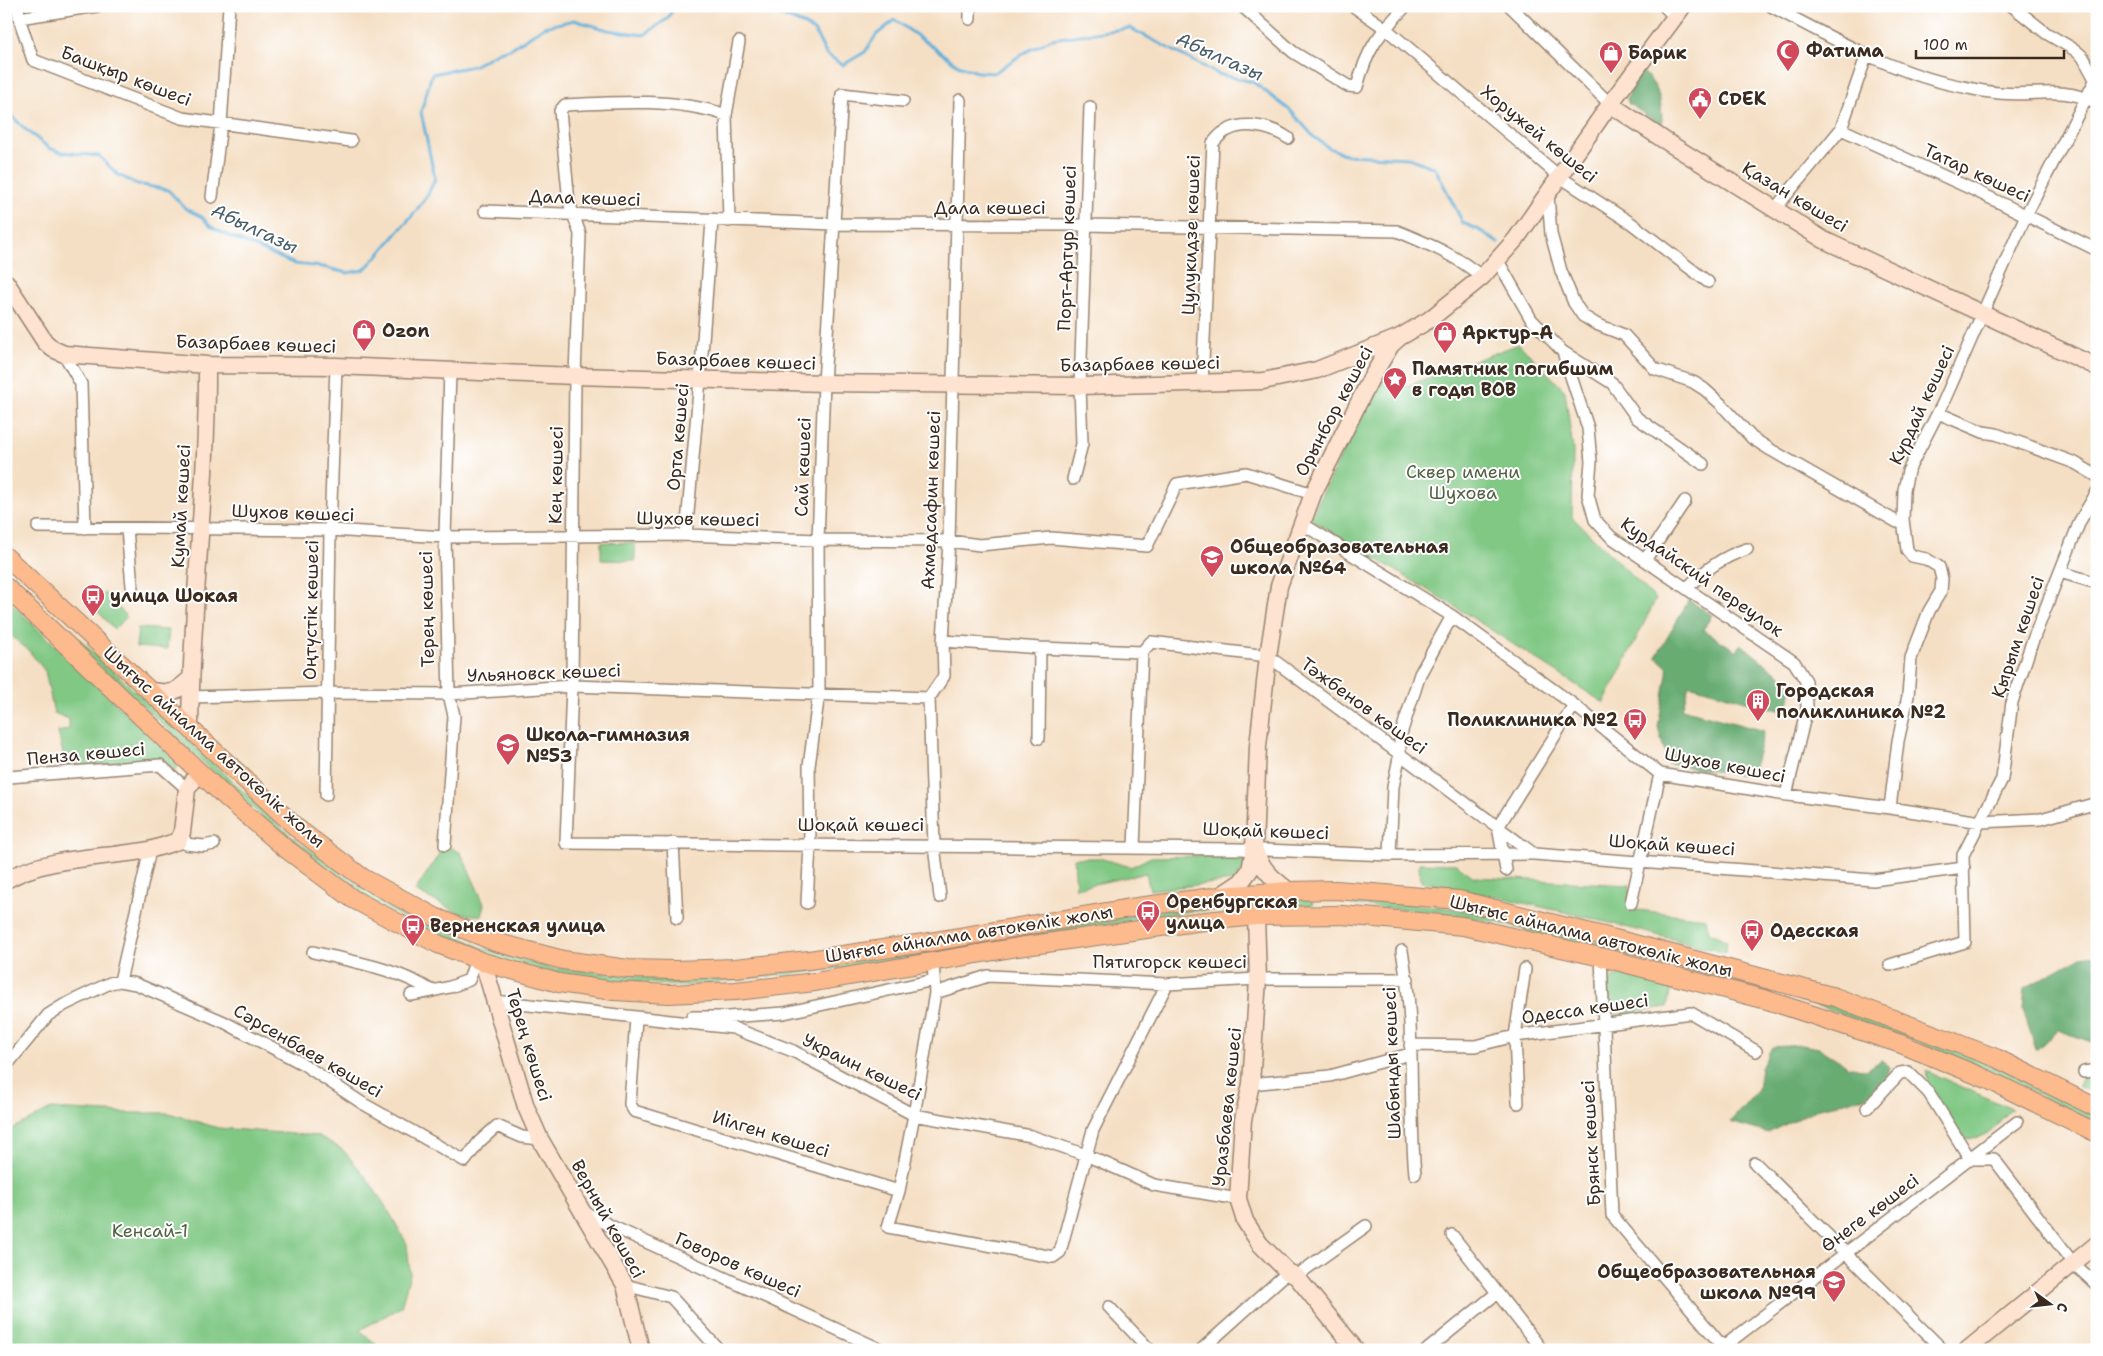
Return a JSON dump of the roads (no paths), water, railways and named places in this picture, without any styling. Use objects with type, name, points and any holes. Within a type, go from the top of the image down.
[{"type":"main road","name":"Шығыс айналма автокөлік жолы","points":[[6,556],[298,829],[363,878],[435,917],[495,942],[563,960],[628,969],[735,968],[809,960],[930,942],[1130,908],[1220,896],[1289,891],[1336,890],[1460,900],[1835,997],[1996,1058],[2097,1108]]},
{"type":"main road","name":"Шығыс айналма автокөлік жолы","points":[[6,587],[199,773],[285,848],[353,899],[438,944],[479,960],[559,984],[614,991],[668,994],[736,991],[805,983],[1139,930],[1256,916],[1342,915],[1463,926],[1601,957],[1767,1000],[1902,1044],[1990,1080],[2097,1134]]},
{"type":"street","name":"Башқыр көшесі","points":[[18,6],[19,18],[34,60],[182,118],[351,141]]},
{"type":"street","points":[[19,18],[97,6]]},
{"type":"street","points":[[212,197],[221,124],[229,6]]},
{"type":"street","points":[[970,6],[970,19]]},
{"type":"street","points":[[1242,6],[1293,52],[1348,86],[1357,86],[1370,49],[1385,28],[1406,6]]},
{"type":"street","name":"Хоружей көшесі","points":[[1353,6],[1385,28],[1560,177],[1631,224],[1708,282]]},
{"type":"street","name":"Қазан көшесі","points":[[1510,6],[1610,104],[1774,210],[1824,240],[2097,367]]},
{"type":"street","points":[[1771,6],[1867,54],[1914,73],[1951,84],[2000,93],[2067,92],[2097,103]]},
{"type":"street","points":[[2012,6],[2046,33],[2075,50],[2083,57],[2096,78]]},
{"type":"street","name":"Орынбор көшесі","points":[[1220,896],[1240,882],[1250,870],[1254,849],[1258,746],[1268,656],[1279,586],[1313,494],[1370,380],[1391,345],[1400,337],[1429,320],[1482,277],[1498,261],[1548,196],[1674,10]]},
{"type":"street","points":[[729,221],[726,115],[739,42]]},
{"type":"street","points":[[1774,210],[1842,130],[1867,54]]},
{"type":"street","name":"Күрдай көшесі","points":[[1890,808],[1898,741],[1908,696],[1911,658],[1929,611],[1941,591],[1942,579],[1938,567],[1926,560],[1912,556],[1907,550],[1903,520],[1904,490],[1908,472],[1984,314],[2026,215],[2096,78]]},
{"type":"street","name":"Сай көшесі","points":[[807,903],[810,845],[810,766],[819,693],[818,540],[824,384],[842,94],[902,101]]},
{"type":"street","name":"Ахмедсафин көшесі","points":[[930,698],[944,676],[943,641],[949,541],[951,385],[958,226],[960,100]]},
{"type":"street","name":"Кең көшесі","points":[[566,843],[572,686],[574,376],[580,234],[569,202],[560,110],[565,105],[630,101],[710,109],[726,115]]},
{"type":"street","name":"Порт-Артур көшесі","points":[[1073,479],[1082,444],[1080,386],[1090,107]]},
{"type":"street","name":"Цулукидзе көшесі","points":[[1202,383],[1213,142],[1226,130],[1240,126],[1264,127],[1277,131],[1288,138]]},
{"type":"street","name":"Татар көшесі","points":[[1842,130],[2097,250]]},
{"type":"street","points":[[1548,196],[1551,234],[1561,271],[1574,303],[1583,316],[1596,324],[1624,335],[1654,369],[1693,382],[1704,389],[1721,404],[1752,438],[1897,522],[1903,520]]},
{"type":"street","name":"Дала көшесі","points":[[485,212],[834,224],[958,226],[1085,225],[1397,232],[1439,248],[1467,265],[1482,277]]},
{"type":"street","name":"Орта көшесі","points":[[686,536],[712,221]]},
{"type":"street","points":[[1498,261],[1531,318],[1562,352],[1612,383],[1637,418],[1703,464]]},
{"type":"street","points":[[6,282],[45,342],[53,349],[64,354],[82,384],[85,528]]},
{"type":"street","name":"Базарбаев көшесі","points":[[64,354],[207,364],[336,366],[824,384],[1080,386],[1263,381],[1317,370],[1400,337]]},
{"type":"street","name":"Курдайский переулок","points":[[1562,352],[1588,428],[1590,462],[1588,495],[1595,520],[1611,537],[1794,662],[1806,681],[1807,708],[1786,795]]},
{"type":"street","name":"Кумай көшесі","points":[[190,728],[190,679],[201,528],[207,364]]},
{"type":"street","name":"Оңтүстік көшесі","points":[[326,796],[330,530],[336,366]]},
{"type":"street","name":"Терең көшесі","points":[[445,845],[454,716],[449,694],[445,537],[450,371]]},
{"type":"street","points":[[1938,413],[1983,432],[1996,434],[2075,463],[2097,476]]},
{"type":"street","name":"Шухов көшесі","points":[[38,526],[127,529],[330,530],[445,537],[572,535],[949,541],[980,545],[1050,538],[1148,546],[1177,484],[1246,473],[1313,494]]},
{"type":"street","name":"Қырым көшесі","points":[[1890,966],[1965,942],[1964,855],[2002,779],[2012,702],[2031,644],[2080,522],[2097,492]]},
{"type":"street","points":[[1645,560],[1686,502]]},
{"type":"street","name":"Шухов көшесі","points":[[1301,523],[1452,616],[1574,705],[1660,774],[1786,795],[1981,822],[2041,819],[2097,803]]},
{"type":"street","points":[[127,529],[132,586]]},
{"type":"street","points":[[1687,588],[1714,563],[1733,553],[1747,549]]},
{"type":"street","points":[[2060,572],[2097,583]]},
{"type":"street","points":[[1390,855],[1393,787],[1400,753],[1400,737],[1420,674],[1452,616]]},
{"type":"street","points":[[943,641],[1040,648],[1142,652],[1134,848]]},
{"type":"street","name":"Тәжбенов көшесі","points":[[1142,652],[1150,642],[1268,656],[1534,854]]},
{"type":"street","points":[[1039,738],[1040,648]]},
{"type":"street","points":[[150,691],[168,694],[175,692],[190,679]]},
{"type":"street","name":"Ульяновск көшесі","points":[[190,697],[328,693],[449,694],[572,686],[930,698]]},
{"type":"street","points":[[930,698],[934,845],[940,897]]},
{"type":"street","points":[[1506,870],[1498,827],[1574,705]]},
{"type":"street","name":"Пенза көшесі","points":[[9,777],[160,765],[187,790]]},
{"type":"street","points":[[6,880],[22,872],[44,865],[150,850],[178,841],[182,832],[187,790],[199,773]]},
{"type":"street","points":[[1630,903],[1660,774]]},
{"type":"street","points":[[182,832],[186,844],[204,846],[214,844]]},
{"type":"street","name":"Шоқай көшесі","points":[[566,843],[1254,849],[1390,855],[1534,854],[1639,864],[1873,880],[1964,868]]},
{"type":"street","points":[[673,843],[677,918]]},
{"type":"street","points":[[1254,849],[1260,864],[1267,874],[1289,891]]},
{"type":"street","points":[[6,1066],[48,1015],[110,982],[120,981],[150,850]]},
{"type":"street","name":"Уразбаева көшесі","points":[[1256,916],[1258,979],[1251,1084],[1243,1120],[1238,1198],[1245,1220],[1260,1244],[1292,1274],[1356,1350]]},
{"type":"street","name":"Шабынды көшесі","points":[[1402,951],[1408,979],[1410,1099],[1415,1174]]},
{"type":"street","points":[[313,952],[391,971],[414,980],[432,991]]},
{"type":"street","name":"Брянск көшесі","points":[[1601,957],[1612,1215],[1721,1348]]},
{"type":"street","points":[[411,995],[450,987],[469,980],[479,960]]},
{"type":"street","name":"Терең көшесі","points":[[479,960],[494,1001],[526,1107],[540,1139]]},
{"type":"street","points":[[933,962],[935,993],[899,1191],[888,1227],[1053,1257],[1060,1252],[1093,1130],[1167,984]]},
{"type":"street","points":[[1518,1103],[1515,1036],[1524,969]]},
{"type":"street","name":"Пятигорск көшесі","points":[[935,993],[988,976],[1167,984],[1258,979],[1408,979]]},
{"type":"street","points":[[636,1018],[728,1017],[784,1013],[934,980]]},
{"type":"street","name":"Сәрсенбаев көшесі","points":[[120,981],[136,984],[224,1022],[303,1064],[362,1103],[465,1161],[479,1142],[497,1126],[522,1137],[540,1139]]},
{"type":"street","name":"Украин көшесі","points":[[494,1001],[733,1028],[793,1052],[914,1114],[1031,1136],[1086,1155],[1154,1185],[1238,1198]]},
{"type":"street","name":"Одесса көшесі","points":[[1251,1084],[1330,1076],[1410,1050],[1475,1046],[1515,1036],[1691,1013],[1756,1051]]},
{"type":"street","name":"Иілген көшесі","points":[[636,1018],[630,1104],[634,1111],[899,1191]]},
{"type":"street","points":[[2084,1072],[2097,1070]]},
{"type":"street","points":[[1867,1108],[1900,1072],[1908,1072],[1929,1093],[1970,1159],[1994,1159],[2073,1263],[2097,1285]]},
{"type":"street","name":"Өнеге көшесі","points":[[1721,1348],[2017,1122]]},
{"type":"street","name":"Верный көшесі","points":[[540,1139],[625,1285],[641,1350]]},
{"type":"street","points":[[1755,1163],[1944,1350]]},
{"type":"street","name":"Говоров көшесі","points":[[580,1210],[882,1350]]},
{"type":"street","points":[[1201,1350],[1292,1274],[1366,1226]]},
{"type":"street","points":[[1452,1235],[1542,1350]]},
{"type":"street","points":[[1967,1350],[2097,1244]]},
{"type":"street","points":[[625,1285],[671,1297],[719,1350]]},
{"type":"street","points":[[1427,1350],[1497,1293]]},
{"type":"street","points":[[1110,1307],[1150,1350]]},
{"type":"waterway","name":"Абылгазы","points":[[6,110],[25,129],[49,148],[61,152],[99,156],[118,175],[137,184],[168,190],[186,209],[202,217],[210,226],[229,236],[295,264],[323,267],[347,273],[364,270],[380,253],[416,211],[428,194],[435,179],[421,112],[432,74],[473,66],[499,52],[510,49],[544,27],[574,20],[608,30],[644,35],[667,19],[675,6]]},
{"type":"waterway","name":"Абылгазы","points":[[758,6],[805,25],[815,32],[826,54],[843,65],[865,52],[876,35],[895,20],[958,65],[977,72],[994,73],[1024,53],[1052,39],[1130,28],[1218,74],[1253,82],[1291,111],[1314,137],[1329,148],[1347,155],[1409,158],[1435,168],[1463,223],[1479,230],[1498,243]]},
{"type":"place","name":"Фатима","points":[[1788,72]]},
{"type":"place","name":"Барик","points":[[1611,74]]},
{"type":"place","name":"CDEK","points":[[1700,120]]},
{"type":"place","name":"Ozon","points":[[364,352]]},
{"type":"place","name":"Арктур-А","points":[[1445,354]]},
{"type":"place","name":"Памятник погибшим в годы ВОВ","points":[[1395,400]]},
{"type":"place","name":"Общеобразовательная школа №64","points":[[1212,578]]},
{"type":"place","name":"улица Шокая","points":[[93,617]]},
{"type":"place","name":"Городская поликлиника №2","points":[[1758,722]]},
{"type":"place","name":"Поликлиника №2","points":[[1635,741]]},
{"type":"place","name":"Школа-гимназия №53","points":[[508,766]]},
{"type":"place","name":"Оренбургская улица","points":[[1148,933]]},
{"type":"place","name":"Верненская улица","points":[[413,947]]},
{"type":"place","name":"Одесская","points":[[1752,952]]},
{"type":"place","name":"Общеобразовательная школа №99","points":[[1834,1303]]},
{"type":"park label","name":"Сквер имени Шухова","points":[[1463,482]]},
{"type":"park label","name":"Кенсай-1","points":[[150,1231]]}]
